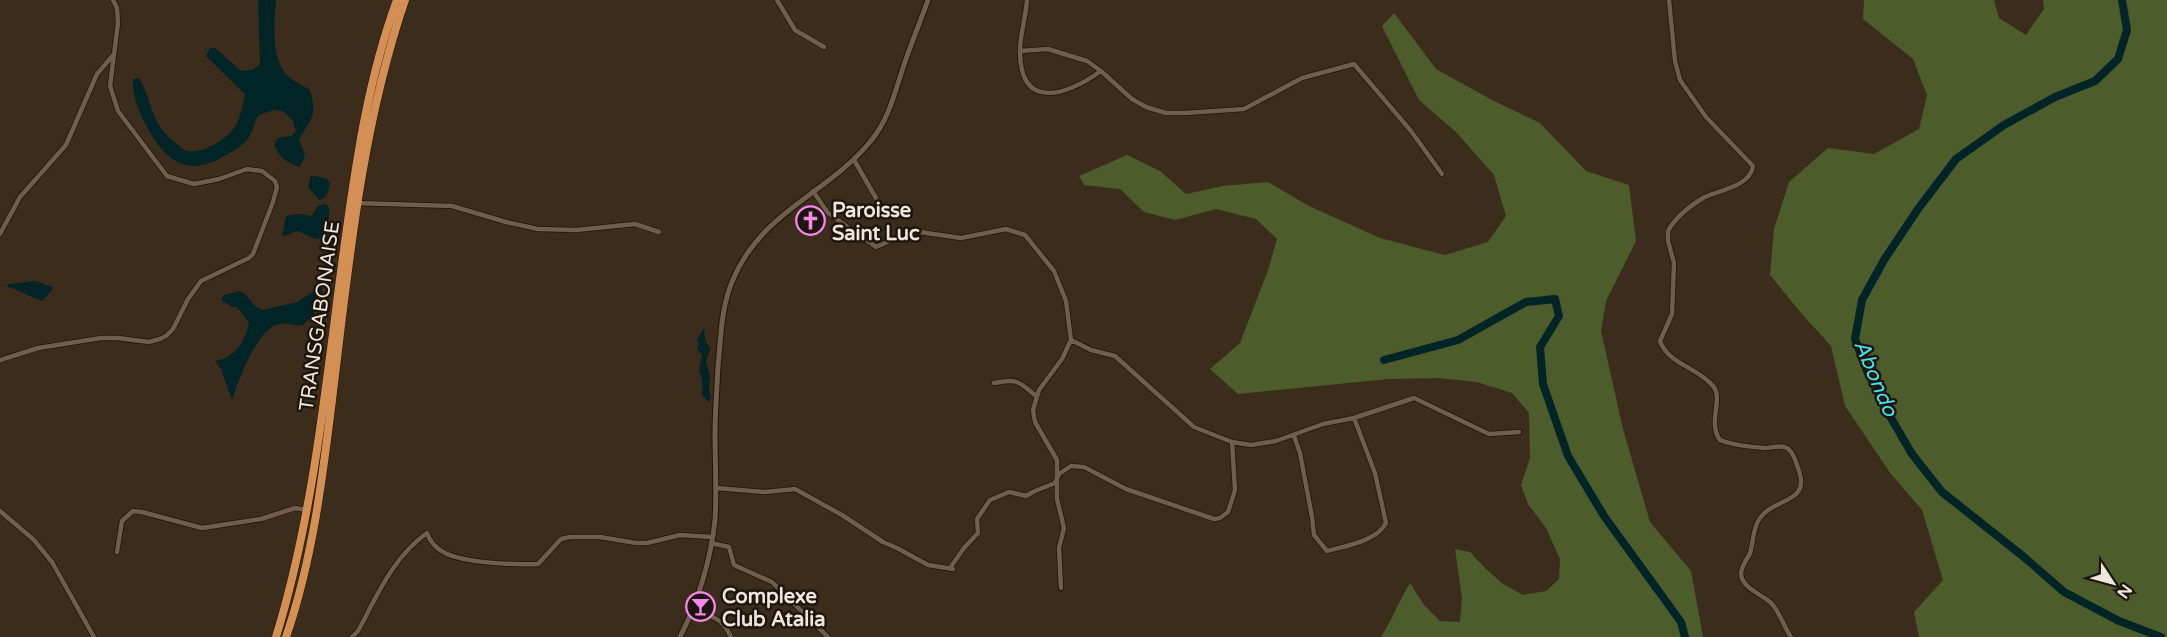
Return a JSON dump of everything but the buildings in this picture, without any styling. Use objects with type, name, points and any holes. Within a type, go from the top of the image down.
[{"type":"highway","name":"TRANSGABONAISE","points":[[276,637],[299,557],[319,440],[371,90],[397,0]]},
{"type":"highway","name":"TRANSGABONAISE","points":[[286,637],[310,543],[324,462],[354,203],[371,121],[405,0]]},
{"type":"street","points":[[0,360],[38,348],[84,341],[118,338],[149,342],[166,336],[178,321],[188,299],[201,281],[253,254],[277,187],[275,181],[262,171],[247,169],[219,179],[194,184],[167,176],[118,111],[110,86],[118,23],[117,8],[113,0]]},
{"type":"street","points":[[777,0],[795,30],[824,47]]},
{"type":"street","points":[[680,637],[691,612],[712,540],[715,521],[715,414],[726,296],[740,264],[763,233],[784,213],[854,160],[873,139],[886,115],[928,0]]},
{"type":"street","points":[[1027,0],[1020,51],[1025,79],[1030,88],[1045,94],[1053,94],[1085,82],[1101,71]]},
{"type":"street","points":[[1669,0],[1675,61],[1680,80],[1706,117],[1753,166],[1752,173],[1744,180],[1700,200],[1670,226],[1667,235],[1674,263],[1672,314],[1660,341],[1664,349],[1674,358],[1715,388],[1717,394],[1714,426],[1720,440],[1759,447],[1787,447],[1791,450],[1802,478],[1801,487],[1790,500],[1768,509],[1760,519],[1741,573],[1744,582],[1774,606],[1791,637]]},
{"type":"street","points":[[1020,51],[1048,49],[1087,61],[1132,99],[1146,107],[1166,113],[1244,109],[1302,78],[1354,64],[1411,131],[1442,174]]},
{"type":"street","points":[[0,234],[27,189],[66,145],[97,74],[114,54]]},
{"type":"street","points":[[854,160],[876,198]]},
{"type":"street","points":[[813,191],[828,213],[876,247],[913,231],[961,238],[1006,229],[1025,235],[1054,271],[1066,301],[1071,340],[1062,359],[1036,396],[1033,410],[1035,422],[1057,460],[1055,483],[1064,528],[1059,548],[1060,588]]},
{"type":"street","points":[[354,203],[452,206],[538,229],[576,230],[635,224],[659,232]]},
{"type":"street","points":[[1071,340],[1091,350],[1115,356],[1194,427],[1232,442],[1251,445],[1267,444],[1323,424],[1354,418],[1414,398],[1489,434],[1519,432]]},
{"type":"street","points":[[994,383],[1017,381],[1036,396]]},
{"type":"street","points":[[1294,436],[1300,453],[1314,535],[1327,551],[1341,547],[1372,536],[1386,523],[1375,473],[1354,418]]},
{"type":"street","points":[[716,488],[765,492],[795,489],[884,542],[928,565],[952,568],[964,548],[978,533],[977,519],[990,500],[1009,492],[1026,496],[1055,483],[1059,474],[1075,465],[1126,489],[1214,519],[1220,518],[1228,512],[1235,490],[1232,442]]},
{"type":"street","points":[[117,552],[122,521],[134,511],[202,528],[261,519],[295,508],[307,510]]},
{"type":"street","points":[[0,511],[44,551],[63,580],[94,637]]},
{"type":"street","points":[[352,637],[358,631],[381,585],[414,542],[427,533],[435,546],[452,556],[522,564],[538,564],[561,539],[570,537],[600,537],[636,543],[680,536],[712,540],[729,547],[734,565],[772,582],[828,637]]},
{"type":"street","points":[[691,612],[713,615],[723,622],[731,637]]},
{"type":"green space","points":[[1864,0],[1994,0],[1999,18],[2026,35],[2044,9],[2043,0],[2167,0],[2167,637],[1919,637],[1914,612],[1943,580],[1922,510],[1891,474],[1845,406],[1831,346],[1770,275],[1774,229],[1789,182],[1828,148],[1874,154],[1919,129],[1927,95],[1913,59],[1863,19]]},
{"type":"green space","points":[[1394,13],[1436,69],[1540,123],[1586,171],[1629,185],[1636,241],[1606,301],[1601,331],[1623,429],[1650,522],[1691,571],[1703,637],[1381,637],[1410,583],[1424,605],[1440,621],[1460,622],[1462,598],[1455,549],[1470,552],[1503,584],[1523,595],[1546,591],[1559,579],[1560,559],[1546,528],[1528,504],[1521,485],[1530,458],[1529,413],[1512,393],[1477,382],[1439,378],[1389,379],[1238,394],[1210,369],[1240,343],[1268,270],[1277,239],[1256,219],[1216,209],[1175,220],[1144,212],[1120,189],[1084,185],[1079,176],[1127,155],[1160,171],[1186,194],[1223,186],[1268,182],[1309,206],[1380,238],[1445,255],[1488,242],[1506,216],[1494,175],[1456,132],[1419,100],[1382,26]]},
{"type":"water","points":[[258,0],[276,0],[275,41],[279,62],[290,78],[310,90],[313,112],[299,140],[305,155],[300,167],[284,159],[274,145],[278,138],[291,136],[296,131],[293,121],[283,111],[274,110],[258,115],[247,140],[230,153],[199,166],[179,162],[162,149],[147,127],[137,104],[133,79],[139,78],[162,130],[183,149],[198,151],[214,145],[236,125],[245,94],[206,56],[210,48],[215,48],[241,71],[252,70],[260,64]]},
{"type":"water","points":[[311,176],[324,178],[330,183],[324,198],[319,200],[308,187]]},
{"type":"water","points":[[323,204],[328,205],[329,212],[326,247],[324,247],[322,238],[315,239],[298,231],[282,236],[286,216],[299,214],[312,216],[317,207]]},
{"type":"water","points":[[35,281],[53,287],[42,301],[7,286],[8,284]]},
{"type":"water","points":[[321,287],[321,303],[303,325],[276,325],[262,337],[249,358],[232,400],[221,369],[215,361],[228,356],[238,348],[245,337],[249,323],[237,307],[221,300],[224,295],[239,291],[245,294],[256,307],[263,310],[297,302]]},
{"type":"water","points":[[704,328],[705,339],[710,349],[706,362],[710,377],[709,402],[702,395],[699,370],[702,355],[697,349],[699,344],[697,339]]},
{"type":"waterway","name":"Abondo","points":[[2122,0],[2127,30],[2118,59],[2095,81],[2055,97],[2004,125],[1956,159],[1918,209],[1884,260],[1862,300],[1855,339],[1867,371],[1887,411],[1912,454],[1942,492],[2064,592],[2119,621],[2161,637]]},
{"type":"waterway","points":[[1384,360],[1458,340],[1526,302],[1555,299],[1559,316],[1540,347],[1543,384],[1568,456],[1604,516],[1681,622],[1685,637]]},
{"type":"place","name":"Paroisse Saint Luc","points":[[811,221]]},
{"type":"place","name":"Complexe Club Atalia","points":[[701,607]]}]
